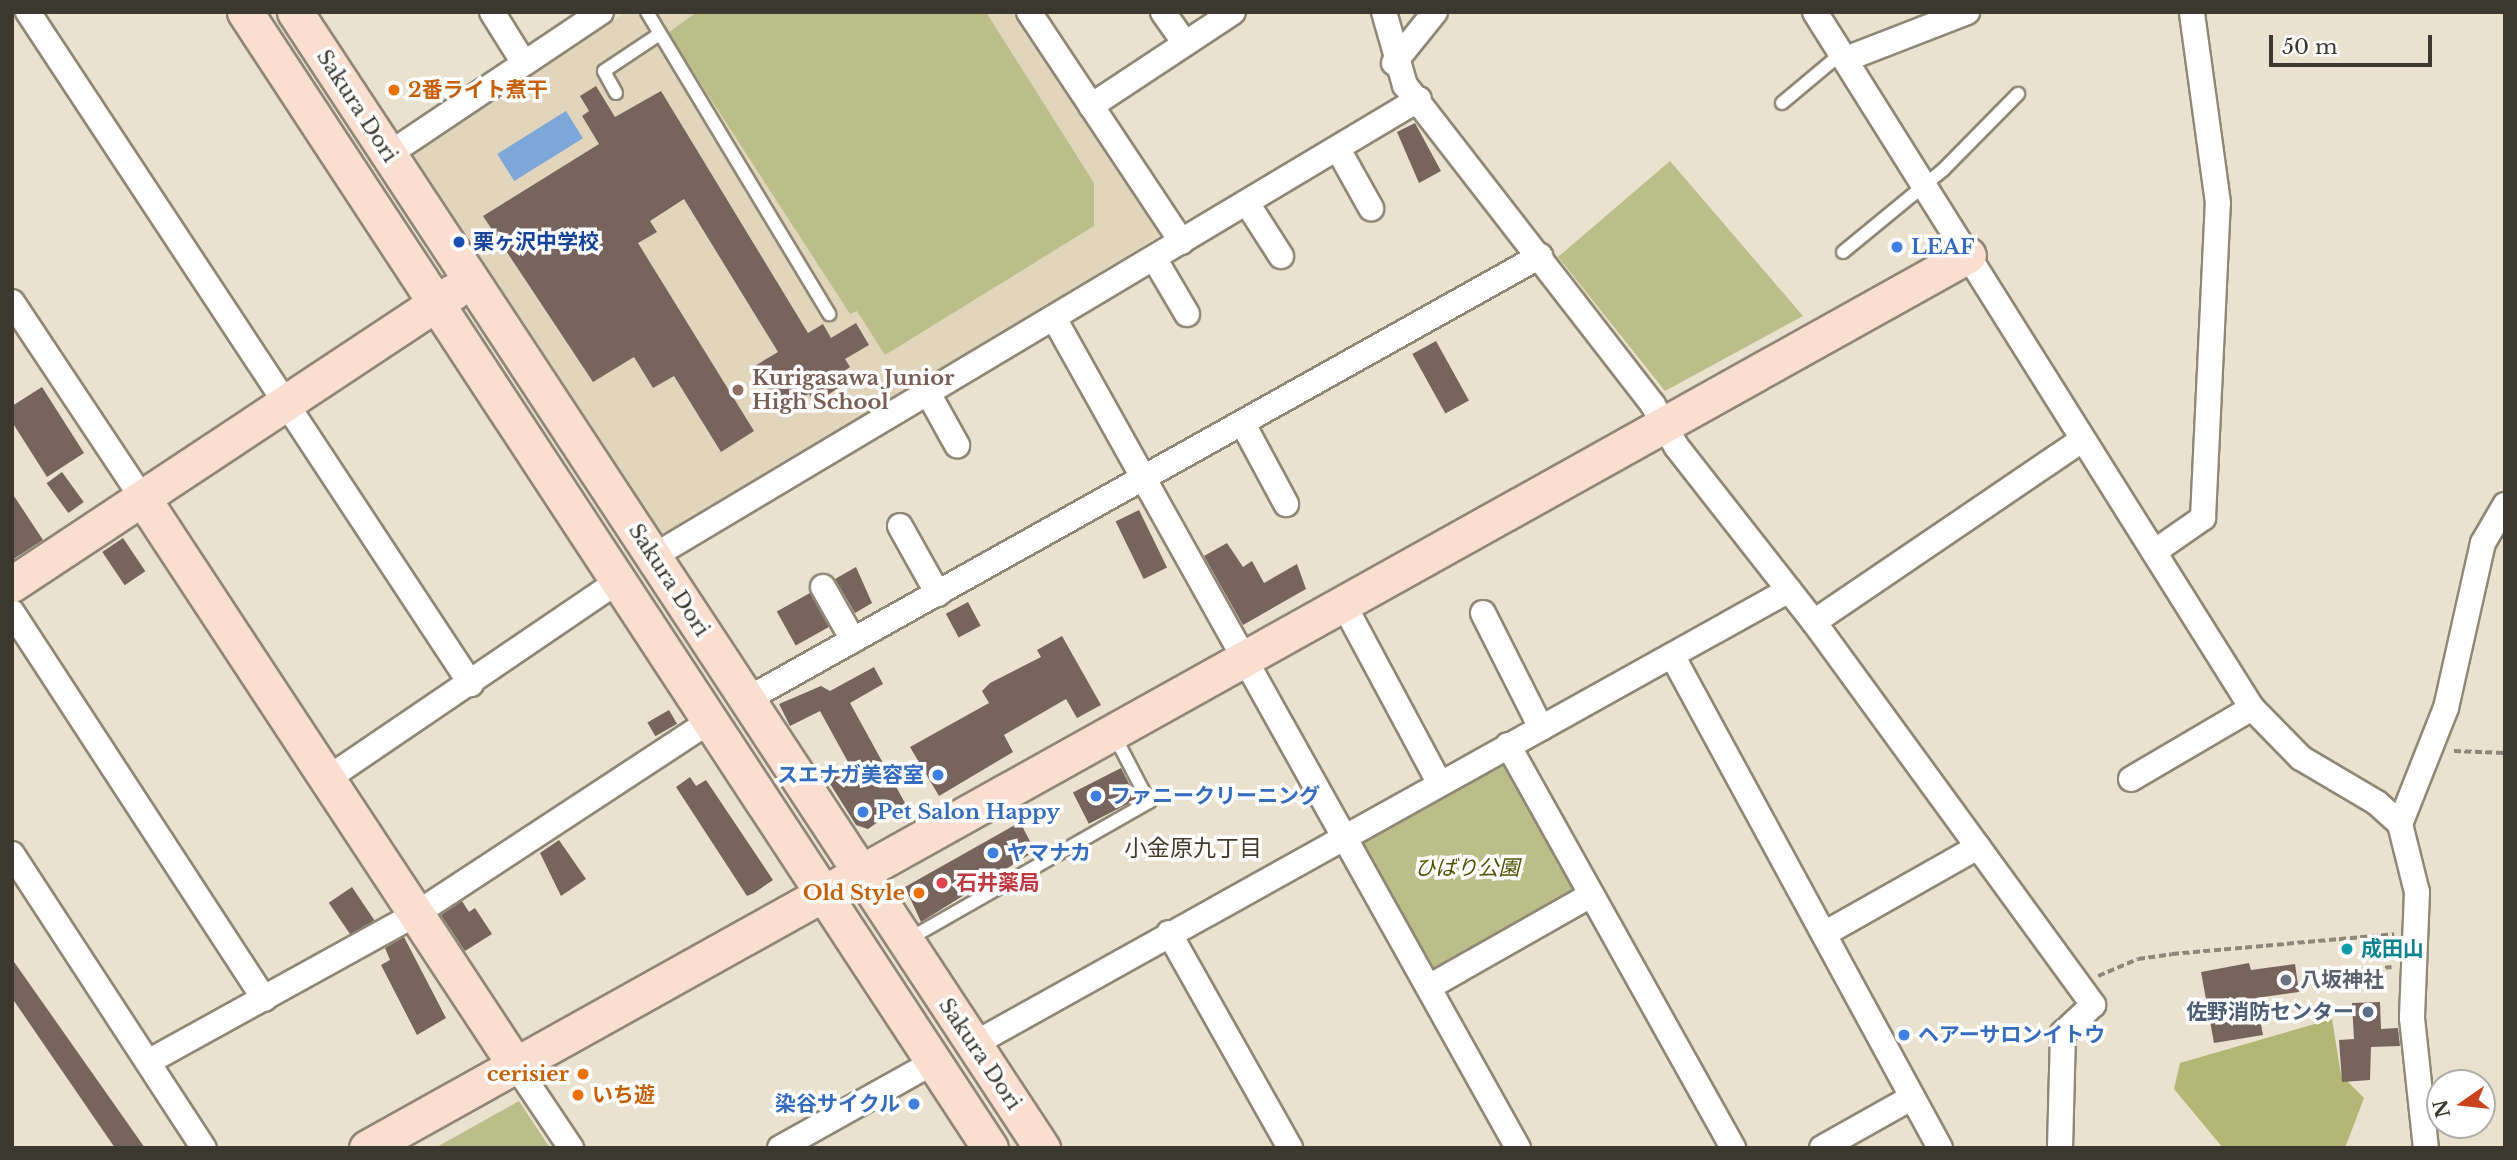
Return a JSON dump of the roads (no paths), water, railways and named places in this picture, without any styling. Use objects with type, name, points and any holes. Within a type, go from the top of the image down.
[{"type":"street","points":[[28,12],[471,684]]},
{"type":"street","name":"Sakura Dori","points":[[295,12],[1042,1148]]},
{"type":"street","points":[[492,12],[524,63]]},
{"type":"street","points":[[389,154],[601,12]]},
{"type":"street","points":[[1029,12],[1182,242]]},
{"type":"street","points":[[1163,12],[1185,43]]},
{"type":"street","points":[[1091,106],[1233,12]]},
{"type":"street","points":[[1384,12],[1394,64],[1814,622],[2093,1005],[2063,1033],[2060,1148]]},
{"type":"street","points":[[1394,64],[1435,12]]},
{"type":"street","points":[[1815,12],[2252,708],[2301,758],[2377,803],[2400,824],[2417,892],[2412,1018],[2426,1148]]},
{"type":"street","points":[[1844,56],[1967,12]]},
{"type":"street","points":[[2154,552],[2203,518],[2218,203],[2192,12]]},
{"type":"street","name":"Sakura Dori","points":[[256,16],[435,305],[990,1148]]},
{"type":"street","points":[[327,779],[471,684],[654,556],[1419,99]]},
{"type":"street","points":[[1338,149],[1371,208]]},
{"type":"street","points":[[1247,203],[1280,256]]},
{"type":"street","points":[[746,700],[1541,256]]},
{"type":"street","points":[[367,1148],[822,892],[1344,605],[1968,256]]},
{"type":"street","points":[[1154,258],[1188,314]]},
{"type":"street","points":[[12,584],[473,279]]},
{"type":"street","points":[[12,302],[571,1148]]},
{"type":"street","points":[[1054,318],[1518,1148]]},
{"type":"street","points":[[928,393],[957,444]]},
{"type":"street","points":[[1242,424],[1286,504]]},
{"type":"street","points":[[1814,622],[2083,439]]},
{"type":"street","points":[[2400,824],[2446,708],[2483,543],[2505,505]]},
{"type":"street","points":[[900,526],[938,594]]},
{"type":"street","points":[[822,587],[853,640]]},
{"type":"street","points":[[974,1044],[1343,834],[1673,657],[1789,590]]},
{"type":"street","points":[[1344,605],[1439,782]]},
{"type":"street","points":[[12,612],[264,999]]},
{"type":"street","points":[[1483,613],[1541,727]]},
{"type":"street","points":[[1673,657],[1940,1148]]},
{"type":"street","points":[[2131,779],[2252,708]]},
{"type":"street","points":[[148,1062],[416,914],[709,721]]},
{"type":"street","points":[[1508,746],[1733,1148]]},
{"type":"street","points":[[1824,934],[1978,847]]},
{"type":"street","points":[[12,854],[204,1148]]},
{"type":"street","points":[[1429,987],[1591,895]]},
{"type":"street","points":[[1169,933],[1290,1148]]},
{"type":"street","points":[[780,1148],[934,1062]]},
{"type":"street","points":[[1822,1148],[1912,1098]]},
{"type":"lane","points":[[647,12],[658,35],[829,314]]},
{"type":"lane","points":[[616,93],[604,71],[658,35]]},
{"type":"lane","points":[[1783,103],[1844,56]]},
{"type":"lane","points":[[1843,252],[1924,184],[2018,94]]},
{"type":"lane","points":[[905,941],[1149,802],[1112,733]]},
{"type":"water","points":[[566,111],[583,138],[514,181],[497,154]]},
{"type":"place","name":"2番ライト煮干","points":[[394,90]]},
{"type":"place","name":"栗ヶ沢中学校","points":[[459,242]]},
{"type":"place","name":"LEAF","points":[[1897,247]]},
{"type":"place","name":"Kurigasawa Junior High School","points":[[738,390]]},
{"type":"place","name":"スエナガ美容室","points":[[938,775]]},
{"type":"place","name":"ファニークリーニング","points":[[1096,796]]},
{"type":"place","name":"Pet Salon Happy","points":[[863,812]]},
{"type":"place","name":"ヤマナカ","points":[[993,853]]},
{"type":"place","name":"石井薬局","points":[[942,883]]},
{"type":"place","name":"Old Style","points":[[919,893]]},
{"type":"place","name":"成田山","points":[[2347,949]]},
{"type":"place","name":"八坂神社","points":[[2286,980]]},
{"type":"place","name":"佐野消防センター","points":[[2368,1012]]},
{"type":"place","name":"ヘアーサロンイトウ","points":[[1904,1035]]},
{"type":"place","name":"cerisier","points":[[583,1074]]},
{"type":"place","name":"いち遊","points":[[578,1095]]},
{"type":"place","name":"染谷サイクル","points":[[914,1104]]},
{"type":"district","name":"小金原九丁目","points":[[1193,848]]},
{"type":"park label","name":"ひばり公園","points":[[1467,868]]}]
